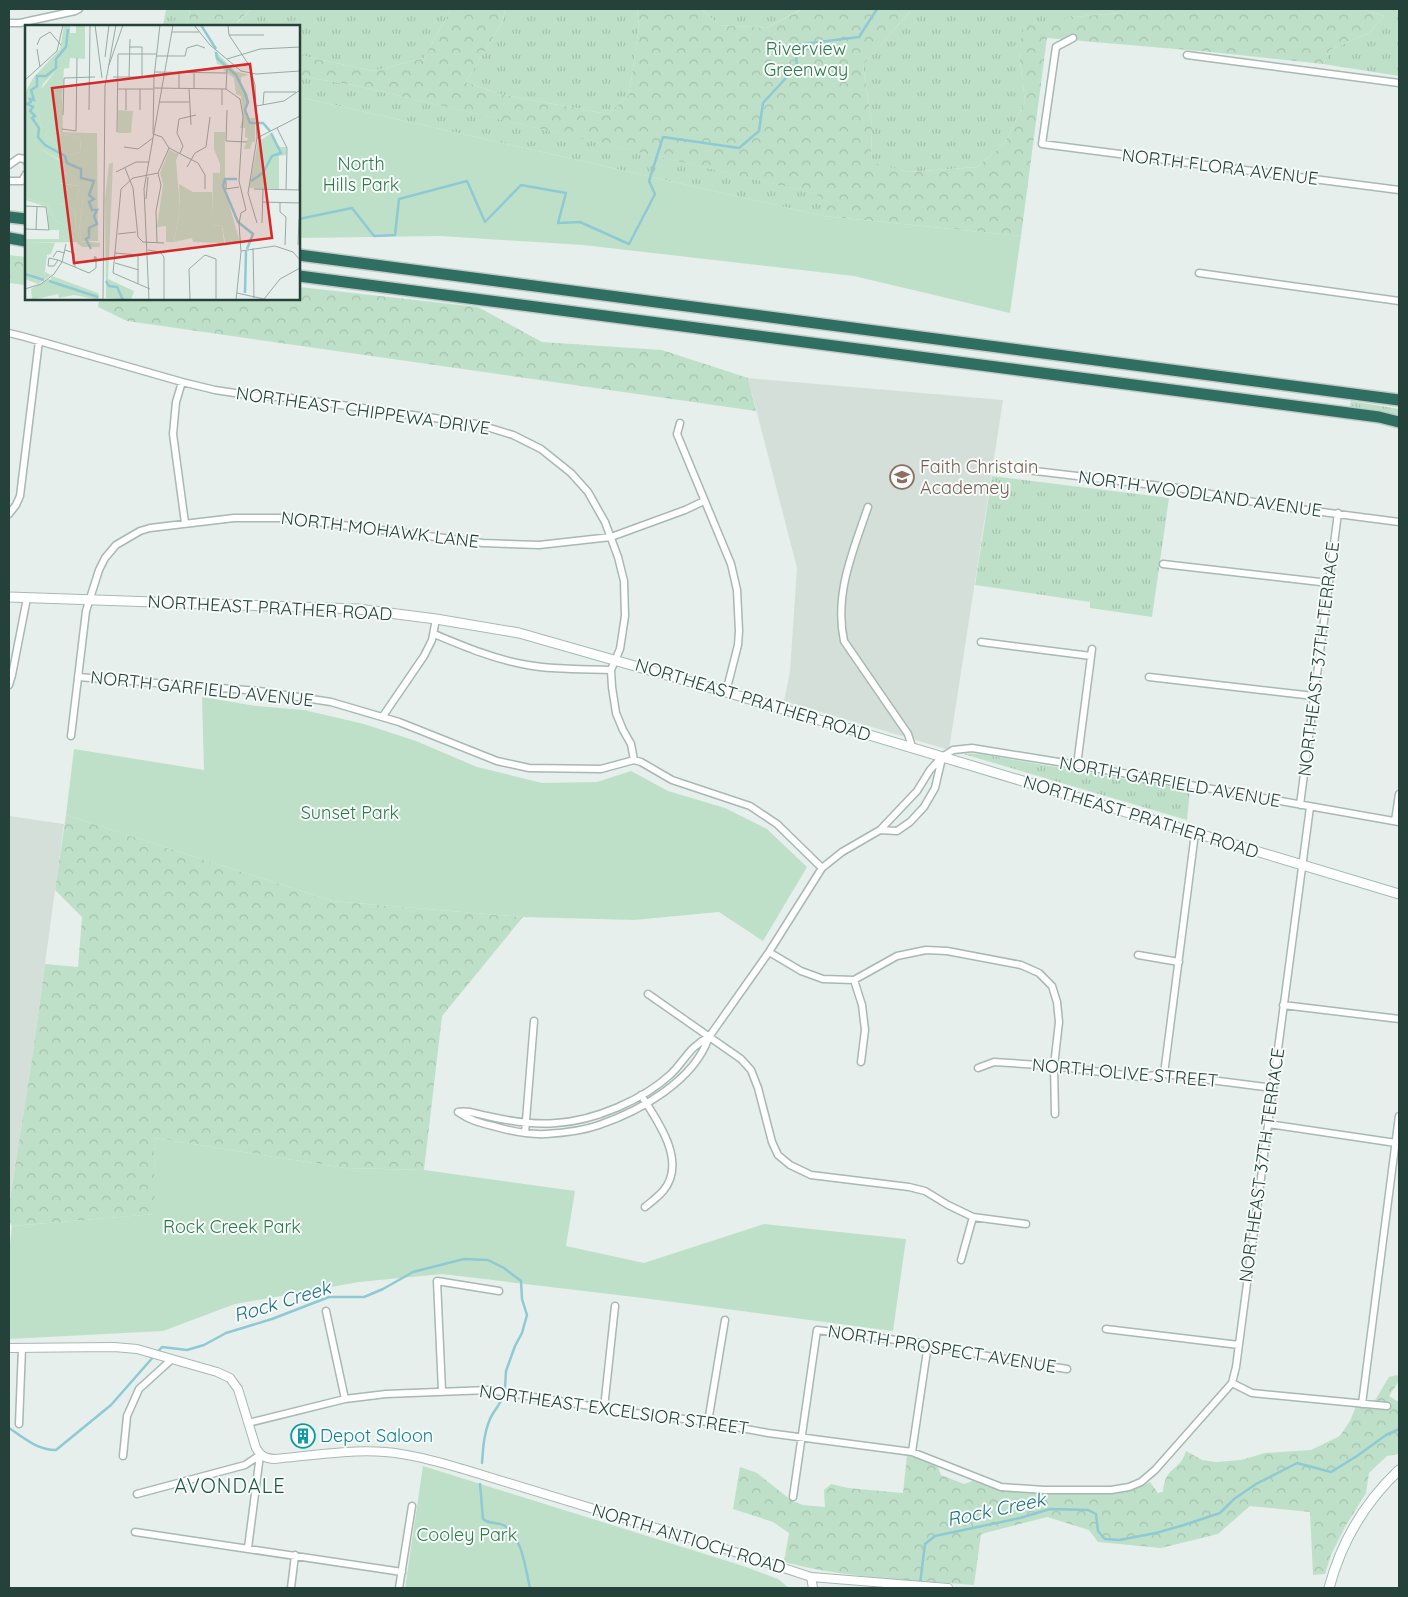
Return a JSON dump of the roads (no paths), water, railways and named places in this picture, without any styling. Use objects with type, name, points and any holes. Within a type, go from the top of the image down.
[{"type":"highway","points":[[9,217],[25,219]]},
{"type":"highway","points":[[9,238],[25,241]]},
{"type":"highway","points":[[300,255],[1399,400]]},
{"type":"highway","points":[[300,276],[1379,417],[1399,422]]},
{"type":"main road","name":"NORTHEAST PRATHER ROAD","points":[[9,597],[358,609],[436,619],[519,633],[616,659],[1399,894]]},
{"type":"main road","points":[[1329,1588],[1339,1554],[1358,1518],[1399,1470]]},
{"type":"street","points":[[9,23],[20,23],[79,9]]},
{"type":"street","name":"NORTH FLORA AVENUE","points":[[1073,38],[1056,47],[1042,144],[1399,190]]},
{"type":"street","points":[[1187,55],[1399,84]]},
{"type":"street","points":[[9,164],[19,158],[25,159]]},
{"type":"street","points":[[9,181],[22,181],[25,176]]},
{"type":"street","points":[[1199,272],[1399,301]]},
{"type":"street","name":"NORTHEAST CHIPPEWA DRIVE","points":[[9,334],[39,340],[182,382],[248,395],[291,398],[477,424],[514,435],[542,449],[571,473],[588,492],[611,537],[622,573],[625,596],[624,629],[611,670]]},
{"type":"street","points":[[9,514],[20,496],[39,340]]},
{"type":"street","points":[[182,382],[176,402],[173,434],[185,523]]},
{"type":"street","points":[[680,423],[677,434],[731,564],[737,590],[738,645],[726,692]]},
{"type":"street","name":"NORTH WOODLAND AVENUE","points":[[1001,467],[1178,488],[1276,506],[1399,522]]},
{"type":"street","name":"NORTH MOHAWK LANE","points":[[71,736],[86,611],[99,570],[110,551],[116,545],[140,531],[185,523],[234,518],[287,518],[483,543],[538,545],[611,537],[704,501]]},
{"type":"street","points":[[868,507],[847,567],[840,624],[844,641],[908,734],[912,747]]},
{"type":"street","name":"NORTHEAST 37TH TERRACE","points":[[1300,805],[1338,513]]},
{"type":"street","points":[[1163,564],[1330,583]]},
{"type":"street","points":[[9,685],[27,598]]},
{"type":"street","points":[[383,716],[424,656],[434,634],[436,619]]},
{"type":"street","points":[[434,634],[460,646],[521,664],[540,667],[611,670],[615,707],[623,730],[631,744],[634,760],[672,780],[750,806],[777,824],[822,868]]},
{"type":"street","points":[[981,642],[1092,653],[1077,765]]},
{"type":"street","name":"NORTH GARFIELD AVENUE","points":[[78,677],[278,693],[331,702],[383,716],[481,756],[529,768],[601,769],[634,760]]},
{"type":"street","points":[[1148,677],[1314,696]]},
{"type":"street","name":"NORTH GARFIELD AVENUE","points":[[942,757],[953,750],[972,748],[1397,821]]},
{"type":"street","points":[[709,1037],[696,1043],[672,1072],[660,1083],[610,1110],[584,1119],[556,1123],[525,1122],[486,1116],[466,1110],[458,1112],[468,1120],[512,1132],[544,1134],[570,1132],[597,1126],[633,1112],[672,1087],[705,1047],[709,1037],[769,952],[822,868],[842,852],[880,830],[890,818],[902,809],[917,791],[930,770],[942,757]]},
{"type":"street","points":[[880,830],[897,831],[910,822],[924,807],[935,788],[942,757]]},
{"type":"street","points":[[1397,821],[1399,794]]},
{"type":"street","name":"NORTHEAST 37TH TERRACE","points":[[1232,1383],[1239,1345],[1310,807]]},
{"type":"street","points":[[1164,1074],[1195,833]]},
{"type":"street","points":[[769,952],[801,972],[823,979],[854,980],[896,956],[926,950],[947,951],[1021,965],[1039,973],[1052,986],[1060,1022],[1054,1066],[1056,1114]]},
{"type":"street","points":[[1138,955],[1179,962]]},
{"type":"street","points":[[854,980],[862,1005],[865,1030],[861,1062]]},
{"type":"street","points":[[648,994],[741,1058],[751,1070],[772,1142],[778,1155],[790,1165],[811,1175],[925,1190],[948,1205],[973,1217],[1026,1224]]},
{"type":"street","points":[[1283,1005],[1399,1018]]},
{"type":"street","points":[[525,1133],[534,1021]]},
{"type":"street","name":"NORTH OLIVE STREET","points":[[978,1068],[994,1062],[1054,1066],[1140,1076],[1164,1074],[1273,1088]]},
{"type":"street","points":[[640,1095],[670,1145],[673,1160],[671,1175],[664,1190],[645,1207]]},
{"type":"street","points":[[1362,1404],[1399,1116]]},
{"type":"street","points":[[1268,1124],[1396,1143]]},
{"type":"street","points":[[961,1260],[973,1217]]},
{"type":"street","points":[[442,1391],[437,1281],[499,1290]]},
{"type":"street","points":[[604,1408],[615,1306]]},
{"type":"street","points":[[326,1311],[345,1399]]},
{"type":"street","points":[[708,1422],[725,1320]]},
{"type":"street","points":[[1106,1329],[1239,1345]]},
{"type":"street","name":"NORTH PROSPECT AVENUE","points":[[802,1438],[817,1330],[928,1344],[1067,1369]]},
{"type":"street","points":[[912,1452],[928,1344]]},
{"type":"street","points":[[9,1348],[114,1347],[148,1351],[217,1372],[230,1378],[238,1390],[256,1448],[260,1455],[248,1548]]},
{"type":"street","points":[[19,1424],[22,1348]]},
{"type":"street","points":[[123,1456],[127,1416],[139,1389],[168,1358]]},
{"type":"street","points":[[1232,1383],[1252,1393],[1387,1406]]},
{"type":"street","name":"NORTHEAST EXCELSIOR STREET","points":[[248,1423],[345,1399],[386,1394],[489,1390],[708,1422],[802,1438],[912,1452],[1001,1487],[1044,1490],[1111,1490],[1136,1484],[1149,1477],[1232,1383]]},
{"type":"street","points":[[793,1497],[802,1438]]},
{"type":"street","name":"NORTH ANTIOCH ROAD","points":[[260,1455],[265,1458],[274,1459],[384,1452],[422,1458],[738,1553],[811,1577],[948,1588]]},
{"type":"street","points":[[137,1494],[245,1465],[260,1455]]},
{"type":"street","points":[[399,1588],[412,1506]]},
{"type":"street","points":[[135,1532],[402,1572]]},
{"type":"street","points":[[291,1588],[295,1555]]},
{"type":"street","points":[[811,1577],[813,1588]]},
{"type":"waterway","points":[[300,219],[352,208],[374,236],[395,235],[399,199],[467,181],[485,222],[521,185],[566,193],[558,223],[580,222],[629,244],[655,194],[649,181],[663,137],[739,148],[759,131],[763,103],[797,66],[795,45],[859,37],[877,9]]},
{"type":"waterway","name":"Rock Creek","points":[[9,1428],[37,1446],[56,1450],[111,1405],[162,1347],[187,1350],[204,1345],[226,1333],[272,1319],[329,1297],[364,1297],[383,1289],[413,1272],[464,1259],[488,1260],[504,1268],[521,1281],[522,1299],[527,1315],[522,1333],[506,1371],[505,1388]]},
{"type":"waterway","name":"Rock Creek","points":[[482,1463],[488,1424],[504,1394]]},
{"type":"waterway","name":"Rock Creek","points":[[920,1584],[925,1544],[935,1536],[1020,1518],[1050,1509],[1088,1510],[1096,1514],[1098,1531],[1105,1539],[1119,1540],[1156,1533],[1220,1513],[1234,1499],[1256,1484],[1297,1463],[1331,1472],[1386,1435],[1399,1429]]},
{"type":"waterway","name":"Rock Creek","points":[[480,1484],[483,1519],[505,1526],[516,1538],[520,1546],[530,1588]]},
{"type":"place","name":"Faith Christain Academey","points":[[902,477]]},
{"type":"place","name":"Depot Saloon","points":[[303,1436]]},
{"type":"district","name":"AVONDALE","points":[[230,1486]]},
{"type":"park label","name":"Riverview Greenway","points":[[806,59]]},
{"type":"park label","name":"North Hills Park","points":[[361,174]]},
{"type":"park label","name":"Sunset Park","points":[[350,813]]},
{"type":"park label","name":"Rock Creek Park","points":[[232,1227]]},
{"type":"park label","name":"Cooley Park","points":[[467,1535]]}]
